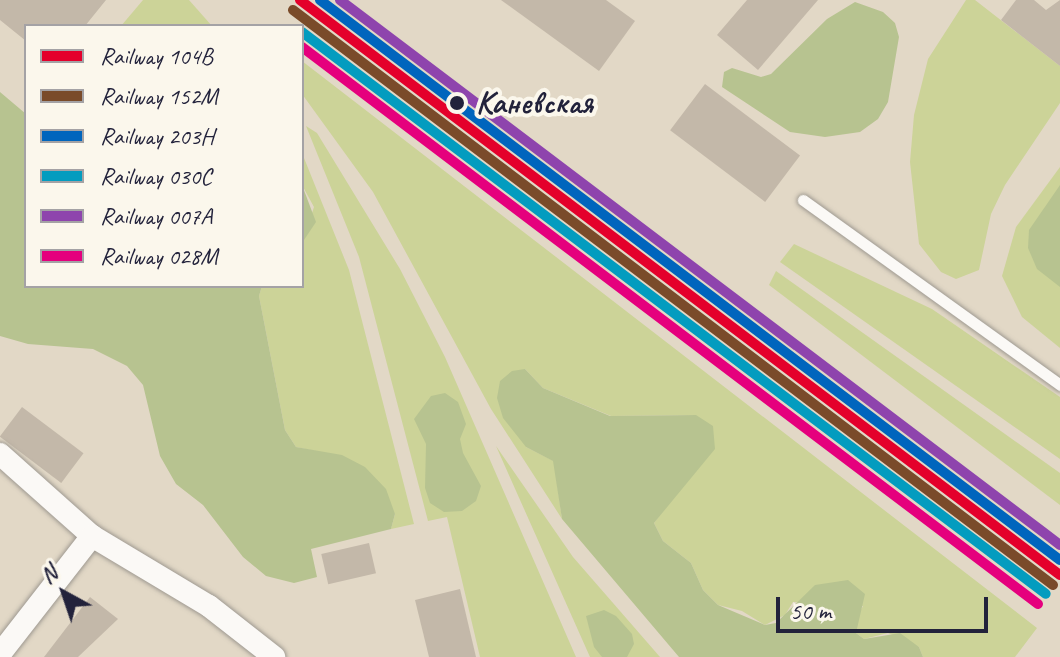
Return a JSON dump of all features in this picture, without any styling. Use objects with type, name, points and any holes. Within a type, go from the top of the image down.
[{"type":"street","points":[[0,454],[92,536],[209,606],[274,657]]},
{"type":"street","points":[[0,654],[92,536]]},
{"type":"lane","points":[[803,200],[1060,385]]},
{"type":"green space","points":[[143,0],[189,0],[210,24],[123,24]]},
{"type":"green space","points":[[966,0],[975,0],[1060,66],[1060,103],[1005,185],[991,214],[979,270],[956,279],[941,272],[919,244],[910,162],[914,115],[928,59]]},
{"type":"green space","points":[[855,2],[883,12],[895,23],[899,37],[888,102],[878,119],[860,132],[825,137],[790,132],[722,87],[724,72],[732,68],[761,77],[771,74],[827,19]]},
{"type":"green space","points":[[304,63],[1037,628],[1015,657],[923,657],[919,647],[888,633],[864,639],[856,633],[854,622],[863,606],[793,602],[785,615],[765,625],[742,611],[718,605],[703,590],[691,563],[663,541],[654,523],[691,474],[696,415],[611,416],[543,388],[525,369],[526,447],[554,461],[562,519],[491,409],[373,192],[304,97]]},
{"type":"green space","points":[[0,92],[24,112],[24,288],[261,288],[259,296],[285,430],[296,447],[342,455],[365,467],[386,489],[395,514],[391,529],[311,549],[317,577],[294,583],[266,576],[243,557],[203,505],[176,484],[160,456],[143,385],[127,366],[93,349],[28,344],[0,336]]},
{"type":"green space","points":[[306,126],[317,133],[400,269],[445,357],[576,657],[480,657],[447,517],[428,521],[359,257]]},
{"type":"green space","points":[[304,158],[349,270],[414,524],[391,529],[395,514],[315,451],[296,447],[285,430],[259,296],[261,288],[304,288],[304,237],[314,207],[304,189]]},
{"type":"green space","points":[[1060,167],[1060,348],[1022,317],[1002,276],[1016,227]]},
{"type":"green space","points":[[1060,185],[1060,287],[1037,269],[1028,248],[1029,230]]},
{"type":"green space","points":[[304,190],[316,222],[304,240]]},
{"type":"green space","points":[[794,244],[932,309],[1060,397],[1060,459],[780,262]]},
{"type":"green space","points":[[776,271],[1060,473],[1060,505],[769,285]]},
{"type":"green space","points":[[525,369],[543,388],[610,416],[696,415],[713,426],[715,449],[654,523],[663,541],[691,563],[703,590],[718,605],[765,625],[776,623],[815,585],[848,580],[865,594],[856,633],[864,639],[900,633],[919,647],[923,657],[679,657],[562,519],[553,461],[526,447],[503,418],[497,398],[500,381],[512,371]]},
{"type":"green space","points":[[445,393],[458,402],[466,424],[460,439],[463,453],[481,486],[476,501],[462,511],[444,512],[430,503],[425,488],[426,444],[414,419],[431,396]]},
{"type":"green space","points":[[496,446],[573,557],[660,657],[590,657]]},
{"type":"green space","points":[[604,610],[616,616],[632,634],[634,644],[627,657],[602,657],[594,647],[586,616]]},
{"type":"building","points":[[0,0],[106,0],[87,24],[24,24],[24,39],[0,20]]},
{"type":"building","name":"Каневская","points":[[501,0],[606,0],[635,21],[599,71]]},
{"type":"building","points":[[747,0],[818,0],[758,70],[717,35]]},
{"type":"building","points":[[1016,0],[1034,0],[1046,10],[1060,0],[1060,66],[1001,20]]},
{"type":"building","points":[[705,84],[800,156],[765,202],[670,130]]},
{"type":"building","points":[[22,407],[83,453],[61,483],[0,437]]},
{"type":"building","points":[[369,543],[376,573],[328,584],[321,554]]},
{"type":"building","points":[[460,589],[476,657],[429,657],[415,600]]},
{"type":"building","points":[[90,597],[118,619],[78,657],[44,657]]},
{"type":"rail line","name":"104В","points":[[300,0],[1060,575]]},
{"type":"rail line","name":"203Н","points":[[320,0],[1060,560]]},
{"type":"rail line","name":"007А","points":[[340,0],[1060,545]]},
{"type":"rail line","name":"152М","points":[[293,10],[1053,585]]},
{"type":"rail line","name":"030C","points":[[304,34],[1046,594]]},
{"type":"rail line","name":"028М","points":[[304,49],[1038,604]]},
{"type":"place","name":"Каневская","points":[[457,103]]}]
